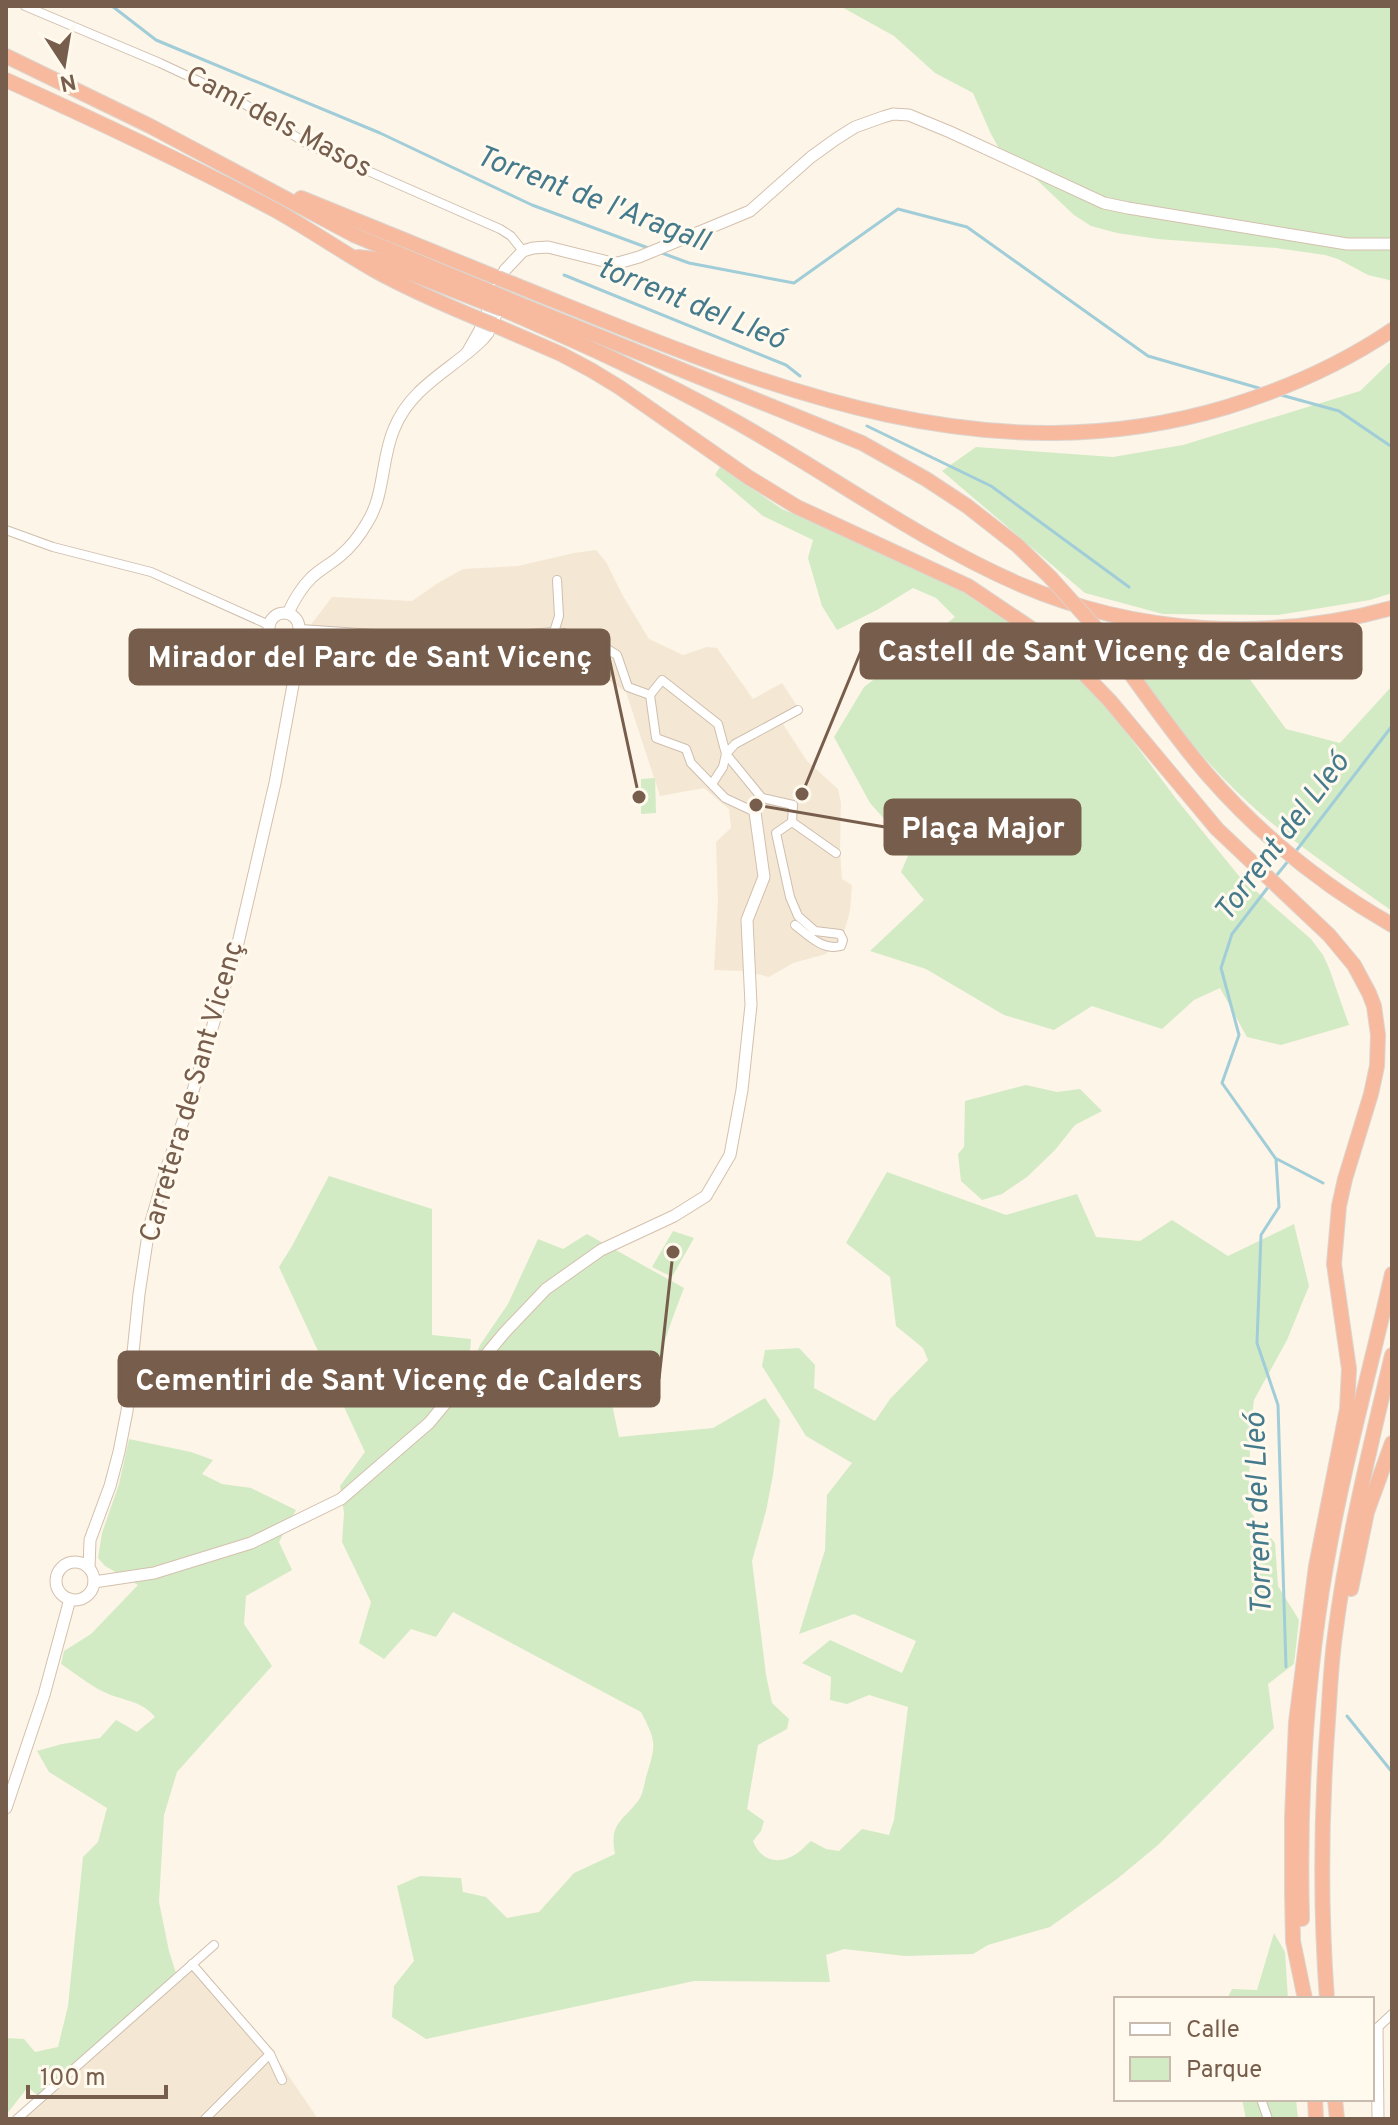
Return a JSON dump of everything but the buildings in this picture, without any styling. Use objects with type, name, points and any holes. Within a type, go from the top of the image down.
[{"type":"highway","points":[[6,56],[237,172],[354,235],[488,298]]},
{"type":"highway","points":[[6,80],[219,180],[432,300],[561,354],[629,394],[748,477],[797,507],[968,586],[1032,629],[1076,666],[1110,701],[1217,829],[1329,935],[1354,965],[1374,1006],[1378,1035],[1377,1066],[1339,1206],[1334,1264],[1349,1369],[1347,1409],[1316,1566],[1296,1722],[1292,1818],[1293,1941],[1306,1997]]},
{"type":"highway","points":[[237,172],[695,356],[798,392],[912,421],[1005,432],[1053,434],[1168,422],[1259,396],[1303,379],[1392,330]]},
{"type":"highway","points":[[354,256],[375,259],[488,298],[862,443],[926,479],[1018,546],[1050,577],[1104,637],[1191,755],[1253,823],[1325,882],[1392,925]]},
{"type":"highway","points":[[504,304],[732,419],[957,553],[1020,584],[1063,600],[1133,619],[1182,627],[1228,629],[1297,626],[1392,608]]},
{"type":"highway","points":[[1306,1997],[1301,1831],[1311,1672],[1335,1522],[1392,1274]]},
{"type":"highway","points":[[1327,1997],[1323,1778],[1334,1637],[1349,1544],[1392,1355]]},
{"type":"highway","points":[[1331,1683],[1365,1523],[1392,1443]]},
{"type":"street","name":"Camí dels Masos","points":[[25,6],[235,98],[317,149],[500,229],[511,236],[521,252]]},
{"type":"street","points":[[288,613],[313,575],[341,556],[370,519],[391,437],[401,414],[427,383],[488,333],[521,252],[548,247],[618,263],[639,257],[750,211],[811,157],[869,121],[902,114],[950,132],[1104,203],[1347,244],[1392,244]]},
{"type":"street","points":[[6,530],[53,547],[151,572],[269,625]]},
{"type":"street","points":[[554,632],[559,616],[557,580]]},
{"type":"street","points":[[288,613],[296,619],[300,629],[296,638],[283,644],[270,636],[269,625],[273,617],[288,613]]},
{"type":"street","points":[[300,629],[419,637],[554,632],[599,644],[617,655],[628,687],[650,695]]},
{"type":"street","name":"Carretera de Sant Vicenç","points":[[89,1568],[90,1540],[110,1486],[129,1396],[149,1228],[238,943],[275,783],[293,685],[289,643]]},
{"type":"street","points":[[755,812],[725,798],[691,763],[686,749],[656,738],[650,695],[662,680],[718,724],[726,754],[762,798],[793,805],[792,822]]},
{"type":"street","points":[[712,784],[723,767],[726,754],[735,744],[798,710]]},
{"type":"street","points":[[94,1582],[154,1573],[251,1543],[341,1499],[429,1423],[505,1332],[546,1289],[601,1250],[674,1216],[706,1196],[730,1155],[742,1090],[751,1005],[747,920],[764,877],[755,812],[762,798]]},
{"type":"street","points":[[792,822],[836,853]]},
{"type":"street","points":[[792,822],[776,833],[790,897],[803,922],[815,931],[840,934],[843,940],[841,946],[833,948],[818,943],[795,925]]},
{"type":"street","name":"Carretera de Sant Vicenç","points":[[66,1563],[90,1540]]},
{"type":"street","points":[[81,1562],[89,1568],[94,1582],[86,1596],[70,1599],[60,1593],[55,1582],[58,1571],[66,1563],[81,1562]]},
{"type":"street","points":[[6,1808],[44,1695],[70,1599]]},
{"type":"street","points":[[22,2117],[214,1945]]},
{"type":"street","points":[[192,1964],[270,2054],[282,2080]]},
{"type":"street","points":[[1378,2119],[1375,2030],[1392,2014]]},
{"type":"street","points":[[205,2119],[270,2054]]},
{"type":"shaded area","points":[[596,550],[606,562],[649,639],[683,655],[707,647],[717,648],[753,699],[782,683],[797,706],[783,724],[807,761],[838,789],[842,879],[852,885],[850,911],[843,936],[826,954],[793,963],[769,977],[744,971],[714,970],[718,900],[716,842],[731,828],[729,809],[704,788],[660,796],[626,692],[602,676],[584,669],[431,670],[366,666],[364,679],[298,674],[303,635],[332,597],[412,601],[463,569],[518,566]]},
{"type":"shaded area","points":[[193,1958],[282,2066],[318,2119],[16,2119]]},
{"type":"green space","points":[[840,6],[1392,6],[1392,283],[1325,255],[1158,239],[1091,226],[1003,156],[973,93],[935,73],[894,36]]},
{"type":"green space","points":[[1392,360],[1392,593],[1370,600],[1278,615],[1163,614],[1085,593],[942,471],[976,447],[1113,457],[1183,445],[1360,391]]},
{"type":"green space","points":[[720,467],[782,509],[952,585],[1018,629],[1079,680],[1114,716],[1239,876],[1311,939],[1329,968],[1349,1025],[1281,1045],[1247,1037],[1220,988],[1194,1000],[1162,1029],[1092,1006],[1054,1030],[1004,1015],[926,969],[870,951],[924,900],[901,872],[917,835],[886,821],[870,803],[834,737],[864,687],[955,617],[936,598],[913,588],[837,630],[822,606],[808,558],[813,540],[763,516],[715,475]]},
{"type":"green space","points":[[1108,624],[1200,637],[1260,636],[1266,657],[1238,663],[1286,729],[1340,743],[1392,686],[1392,911],[1288,836],[1236,791],[1165,711]]},
{"type":"green space","points":[[655,778],[656,813],[641,814],[641,779]]},
{"type":"green space","points":[[1026,1085],[1057,1092],[1080,1089],[1102,1111],[1075,1125],[1027,1177],[1002,1194],[982,1200],[961,1181],[958,1154],[964,1147],[965,1101]]},
{"type":"green space","points":[[887,1172],[1006,1215],[1077,1194],[1096,1237],[1140,1241],[1172,1220],[1228,1256],[1294,1224],[1309,1286],[1287,1340],[1254,1400],[1251,1424],[1248,1509],[1275,1543],[1278,1586],[1299,1620],[1294,1664],[1268,1684],[1274,1728],[1158,1845],[1050,1927],[988,1945],[973,1954],[905,1956],[844,1949],[826,1955],[830,1982],[694,1981],[426,2039],[392,2017],[394,1986],[414,1961],[397,1886],[420,1876],[461,1878],[463,1892],[486,1897],[507,1918],[539,1912],[574,1873],[615,1854],[615,1829],[642,1793],[653,1750],[652,1737],[641,1712],[453,1612],[436,1637],[411,1629],[384,1659],[359,1643],[371,1602],[342,1542],[344,1513],[340,1486],[365,1452],[279,1267],[329,1176],[432,1209],[432,1335],[471,1339],[468,1374],[480,1345],[508,1304],[538,1239],[563,1249],[587,1234],[684,1288],[661,1355],[652,1397],[612,1404],[619,1437],[713,1428],[765,1398],[780,1420],[766,1511],[752,1561],[772,1703],[789,1719],[787,1729],[758,1745],[747,1809],[764,1821],[753,1841],[756,1848],[765,1857],[783,1860],[798,1853],[811,1841],[826,1849],[839,1851],[862,1829],[889,1835],[894,1820],[908,1707],[869,1695],[847,1704],[830,1700],[831,1677],[802,1663],[830,1640],[902,1673],[916,1641],[854,1614],[799,1634],[825,1550],[827,1495],[852,1463],[806,1436],[762,1366],[765,1350],[799,1348],[815,1365],[814,1388],[875,1421],[890,1399],[928,1360],[923,1348],[896,1326],[890,1277],[846,1243]]},
{"type":"green space","points":[[673,1231],[694,1238],[672,1277],[652,1267]]},
{"type":"green space","points":[[129,1439],[191,1452],[213,1460],[202,1474],[222,1484],[251,1488],[296,1510],[279,1542],[292,1570],[246,1596],[244,1624],[272,1666],[177,1772],[164,1815],[159,1902],[176,1973],[39,2097],[28,2087],[6,2115],[6,2038],[24,2039],[35,2052],[58,2047],[68,2006],[83,1857],[98,1842],[107,1808],[49,1772],[37,1751],[100,1738],[116,1720],[137,1732],[155,1717],[138,1704],[98,1689],[61,1664],[64,1651],[91,1634],[138,1585],[105,1566],[98,1558],[102,1533],[119,1484]]},
{"type":"green space","points":[[1274,1933],[1285,1952],[1288,1997],[1228,1997],[1232,1989],[1257,1990]]},
{"type":"green space","points":[[1242,2101],[1296,2101],[1298,2119],[1246,2119]]},
{"type":"waterway","name":"Torrent de l'Aragall","points":[[112,6],[156,40],[380,133],[532,205],[651,249]]},
{"type":"waterway","name":"Torrent de l'Aragall","points":[[662,253],[689,263],[794,283],[898,209],[967,227],[1148,356],[1262,389]]},
{"type":"waterway","name":"torrent del Lleó","points":[[564,275],[786,365],[800,376]]},
{"type":"waterway","name":"Torrent de l'Aragall","points":[[1281,395],[1339,411],[1392,447]]},
{"type":"waterway","name":"torrent del Lleó","points":[[867,426],[991,486],[1129,587]]},
{"type":"waterway","name":"Torrent del Lleó","points":[[1296,851],[1392,726]]},
{"type":"waterway","name":"Torrent del Lleó","points":[[1276,876],[1289,860]]},
{"type":"waterway","name":"Torrent del Lleó","points":[[1269,886],[1232,934],[1221,968],[1239,1035],[1222,1083],[1276,1159],[1279,1207],[1261,1235],[1257,1343],[1278,1405],[1286,1667]]},
{"type":"waterway","points":[[1277,1159],[1323,1183]]},
{"type":"waterway","name":"Torrent del Lleó","points":[[1347,1716],[1392,1772]]},
{"type":"place","name":"Castell de Sant Vicenç de Calders","points":[[802,794]]},
{"type":"place","name":"Mirador del Parc de Sant Vicenç","points":[[639,797]]},
{"type":"place","name":"Plaça Major","points":[[756,805]]},
{"type":"place","name":"Cementiri de Sant Vicenç de Calders","points":[[673,1252]]}]
